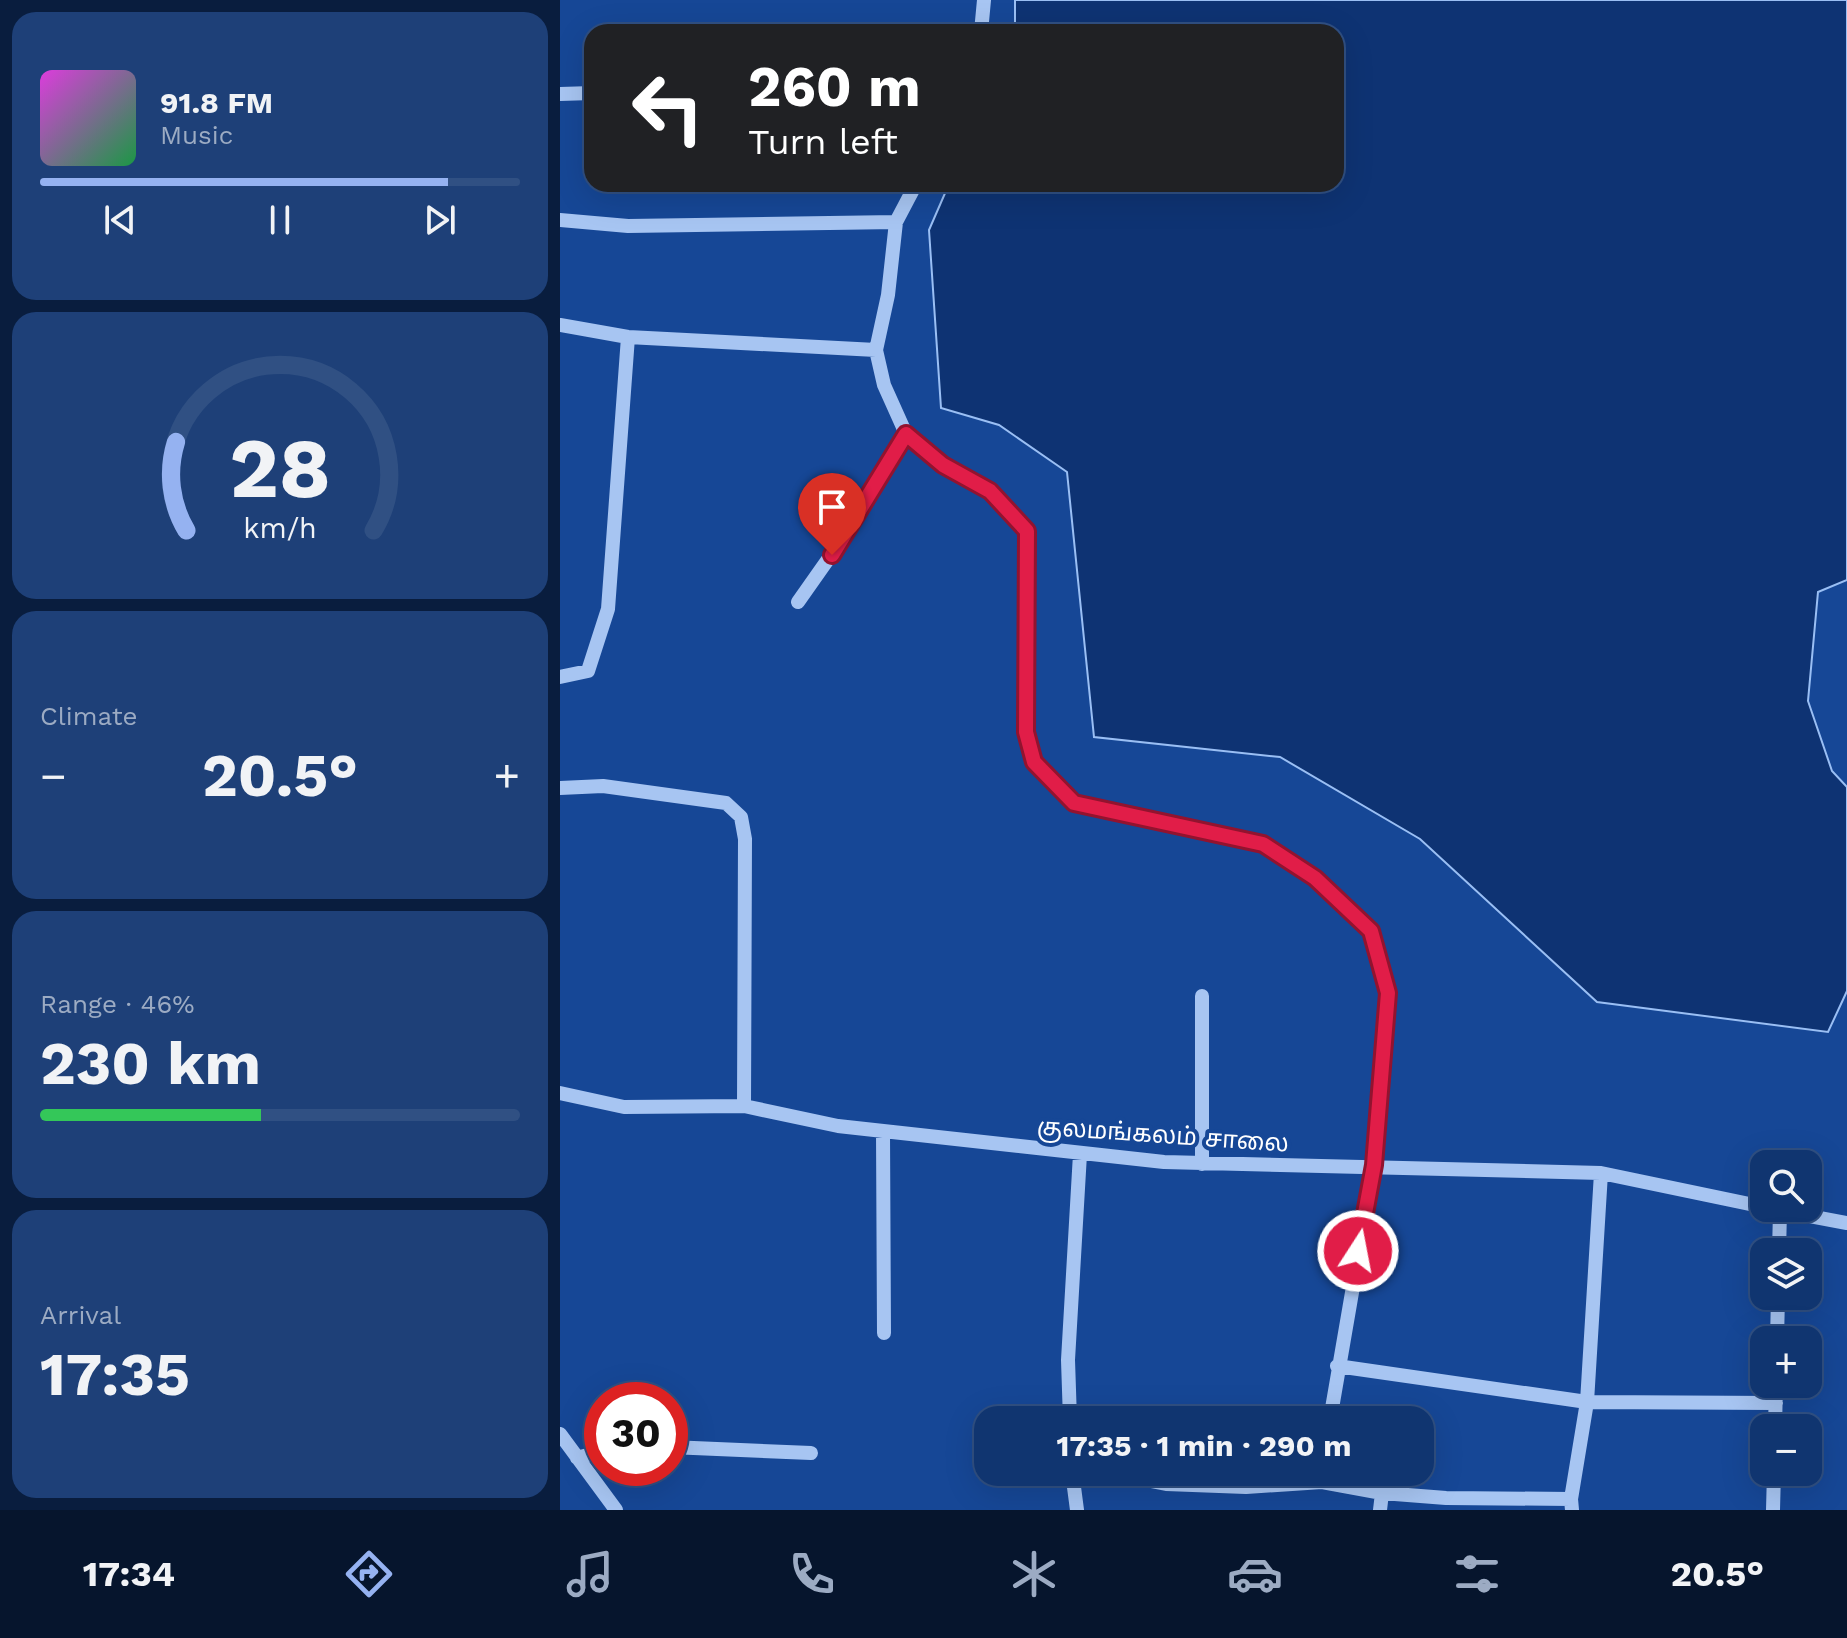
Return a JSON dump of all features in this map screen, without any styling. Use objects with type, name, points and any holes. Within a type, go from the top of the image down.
[{"type":"street","points":[[982,24],[984,0]]},
{"type":"street","points":[[560,94],[584,93]]},
{"type":"street","points":[[912,192],[896,222],[888,295],[876,350],[884,385],[906,434],[943,465],[990,491],[1027,531],[1026,732],[1034,762],[1074,803],[1263,844],[1315,878],[1371,931],[1388,993],[1374,1165],[1332,1406]]},
{"type":"street","points":[[560,220],[628,226],[896,222]]},
{"type":"street","points":[[560,325],[628,337],[715,338],[876,350]]},
{"type":"street","points":[[560,677],[588,671],[608,609],[628,337]]},
{"type":"street","points":[[798,602],[848,531],[906,434]]},
{"type":"street","points":[[560,788],[603,786],[726,803],[741,817],[745,839],[744,1106]]},
{"type":"street","points":[[1202,996],[1202,1164]]},
{"type":"street","name":"குலமங்கலம் சாலை","points":[[560,1093],[624,1107],[744,1106],[883,1132],[1202,1164],[1374,1165],[1601,1173],[1750,1205]]},
{"type":"street","points":[[883,1132],[884,1333]]},
{"type":"street","points":[[1070,1406],[1068,1360],[1080,1154]]},
{"type":"street","points":[[1356,1486],[1382,1493],[1572,1504],[1587,1402],[1601,1173]]},
{"type":"street","name":"குலமங்கலம் சாலை","points":[[1822,1218],[1847,1223]]},
{"type":"street","points":[[1337,1366],[1587,1402],[1776,1403]]},
{"type":"street","points":[[1776,1398],[1776,1414]]},
{"type":"street","points":[[560,1434],[616,1510]]},
{"type":"street","points":[[688,1448],[811,1453]]},
{"type":"street","points":[[577,1458],[584,1456]]},
{"type":"street","points":[[1074,1486],[1077,1510]]},
{"type":"street","points":[[1219,1486],[1254,1486]]},
{"type":"street","points":[[1773,1510],[1774,1486]]},
{"type":"street","points":[[1380,1510],[1382,1493]]},
{"type":"water","points":[[1015,0],[1847,0],[1847,580],[1818,592],[1808,701],[1832,771],[1847,787],[1847,991],[1828,1032],[1597,1002],[1420,839],[1280,757],[1094,737],[1067,472],[999,425],[941,408],[929,230],[946,192],[1344,192],[1344,24],[1015,24]]},
{"type":"route","points":[[832,555],[906,434],[943,465],[990,491],[1027,531],[1026,732],[1034,762],[1074,803],[1174,822],[1263,844],[1315,878],[1371,931],[1388,993],[1374,1165],[1358,1251]]}]
